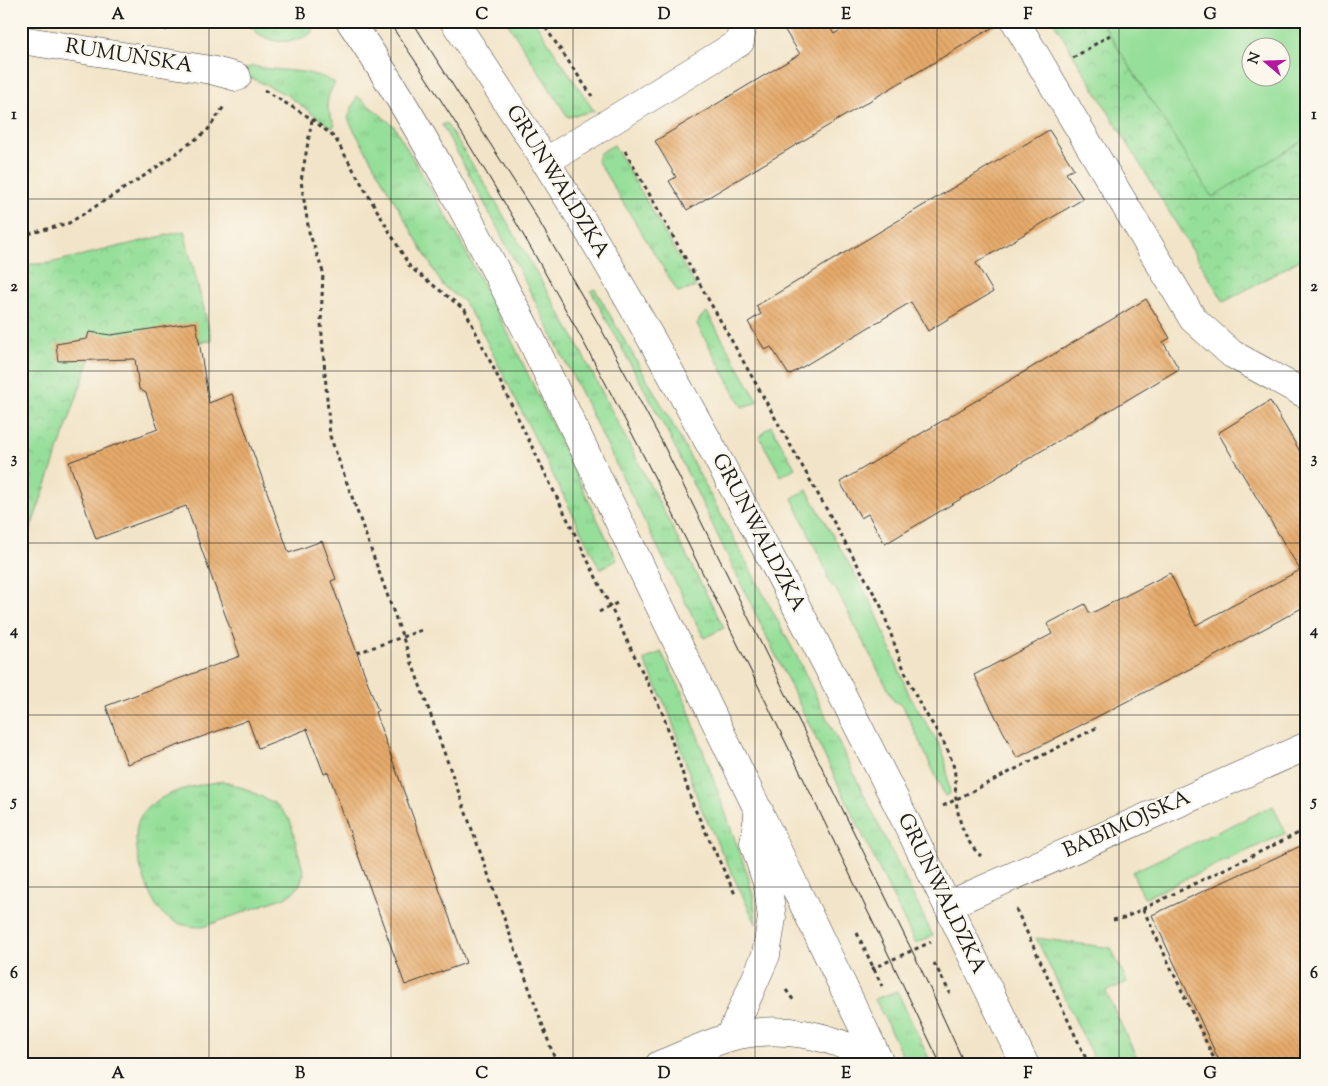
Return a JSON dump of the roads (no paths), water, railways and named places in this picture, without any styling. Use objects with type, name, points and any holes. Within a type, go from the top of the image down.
[{"type":"street","points":[[350,21],[418,128],[484,246],[546,368],[880,1065]]},
{"type":"street","name":"GRUNWALDZKA","points":[[454,21],[616,277],[747,511],[824,656],[1025,1065]]},
{"type":"street","points":[[545,162],[740,42],[743,21]]},
{"type":"street","points":[[1015,21],[1193,319],[1232,354],[1307,395]]},
{"type":"street","name":"RUMUŃSKA","points":[[21,40],[211,70],[239,79]]},
{"type":"street","name":"BABIMOJSKA","points":[[948,905],[1307,746]]},
{"type":"street","points":[[730,1037],[766,956],[772,918],[768,886],[754,843],[759,810]]},
{"type":"street","points":[[659,1065],[730,1037],[766,1031],[837,1041],[860,1052],[880,1065]]},
{"type":"tram line","points":[[388,21],[487,173],[533,251],[620,410],[742,653],[941,1065]]},
{"type":"tram line","points":[[412,21],[533,211],[599,325],[661,440],[921,969],[965,1065]]}]
